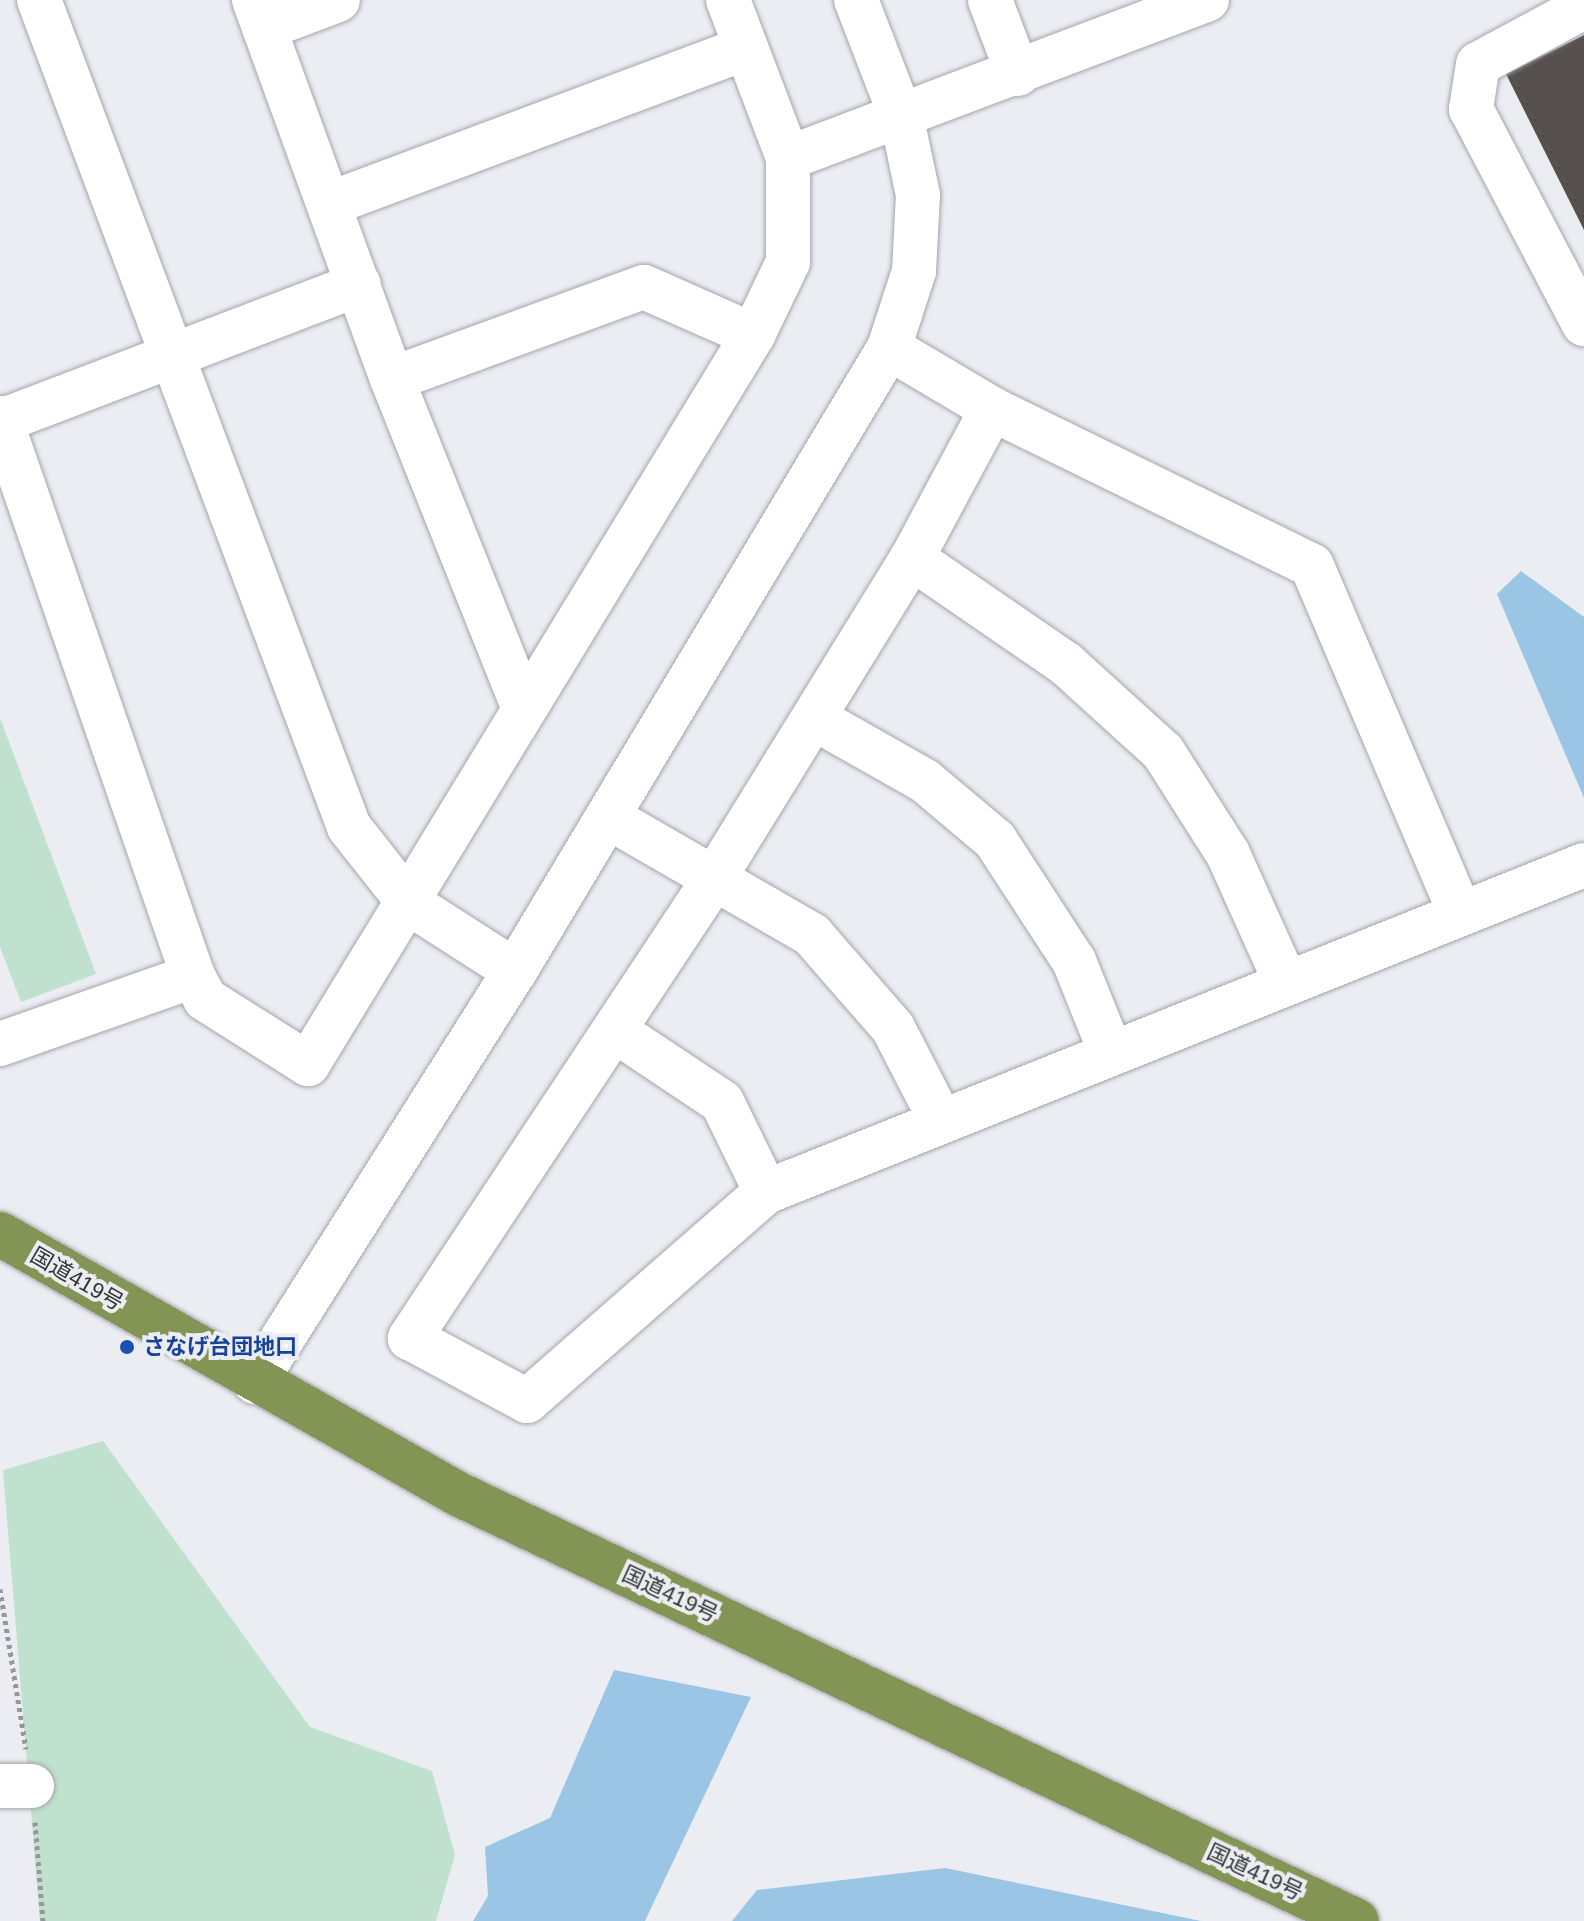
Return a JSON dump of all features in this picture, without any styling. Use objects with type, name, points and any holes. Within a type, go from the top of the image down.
[{"type":"highway","name":"国道419号","points":[[0,1234],[255,1382],[458,1494],[1357,1921]]},
{"type":"street","points":[[39,0],[349,827],[409,903],[515,971]]},
{"type":"street","points":[[338,0],[259,14],[392,379],[523,707]]},
{"type":"street","points":[[359,284],[0,419],[193,976],[205,999],[308,1064],[409,903],[523,707],[753,335],[788,262],[788,158],[728,0]]},
{"type":"street","points":[[255,1382],[515,971],[889,348],[914,271],[918,195],[902,119],[856,0]]},
{"type":"street","points":[[990,0],[1018,74]]},
{"type":"street","points":[[788,158],[902,119],[1206,0]]},
{"type":"street","points":[[1584,7],[1478,64],[1471,109],[1584,324]]},
{"type":"street","points":[[329,204],[746,48]]},
{"type":"street","points":[[392,379],[644,287],[753,335]]},
{"type":"street","points":[[889,348],[992,409],[1312,566],[1459,911]]},
{"type":"street","points":[[992,409],[912,558],[714,879],[617,1032],[410,1338],[527,1401],[766,1192],[1459,911],[1584,865]]},
{"type":"street","points":[[912,558],[1065,663],[1163,752],[1228,854],[1285,981]]},
{"type":"street","points":[[814,718],[925,781],[995,840],[1074,961],[1111,1053]]},
{"type":"street","points":[[608,817],[812,935],[893,1028],[941,1121]]},
{"type":"street","points":[[3,1035],[193,976]]},
{"type":"street","points":[[617,1032],[722,1102],[766,1192]]},
{"type":"green space","points":[[0,718],[96,974],[21,1002],[0,947]]},
{"type":"green space","points":[[103,1441],[310,1727],[432,1771],[455,1855],[436,1921],[40,1921],[3,1470]]},
{"type":"water","points":[[1521,571],[1584,617],[1584,798],[1497,594]]},
{"type":"water","points":[[614,1670],[751,1697],[645,1921],[473,1921],[488,1896],[485,1847],[550,1818]]},
{"type":"water","points":[[945,1868],[1201,1921],[732,1921],[757,1890]]},
{"type":"building","points":[[1584,35],[1584,230],[1506,74]]},
{"type":"place","name":"さなげ台団地口","points":[[127,1347]]}]
